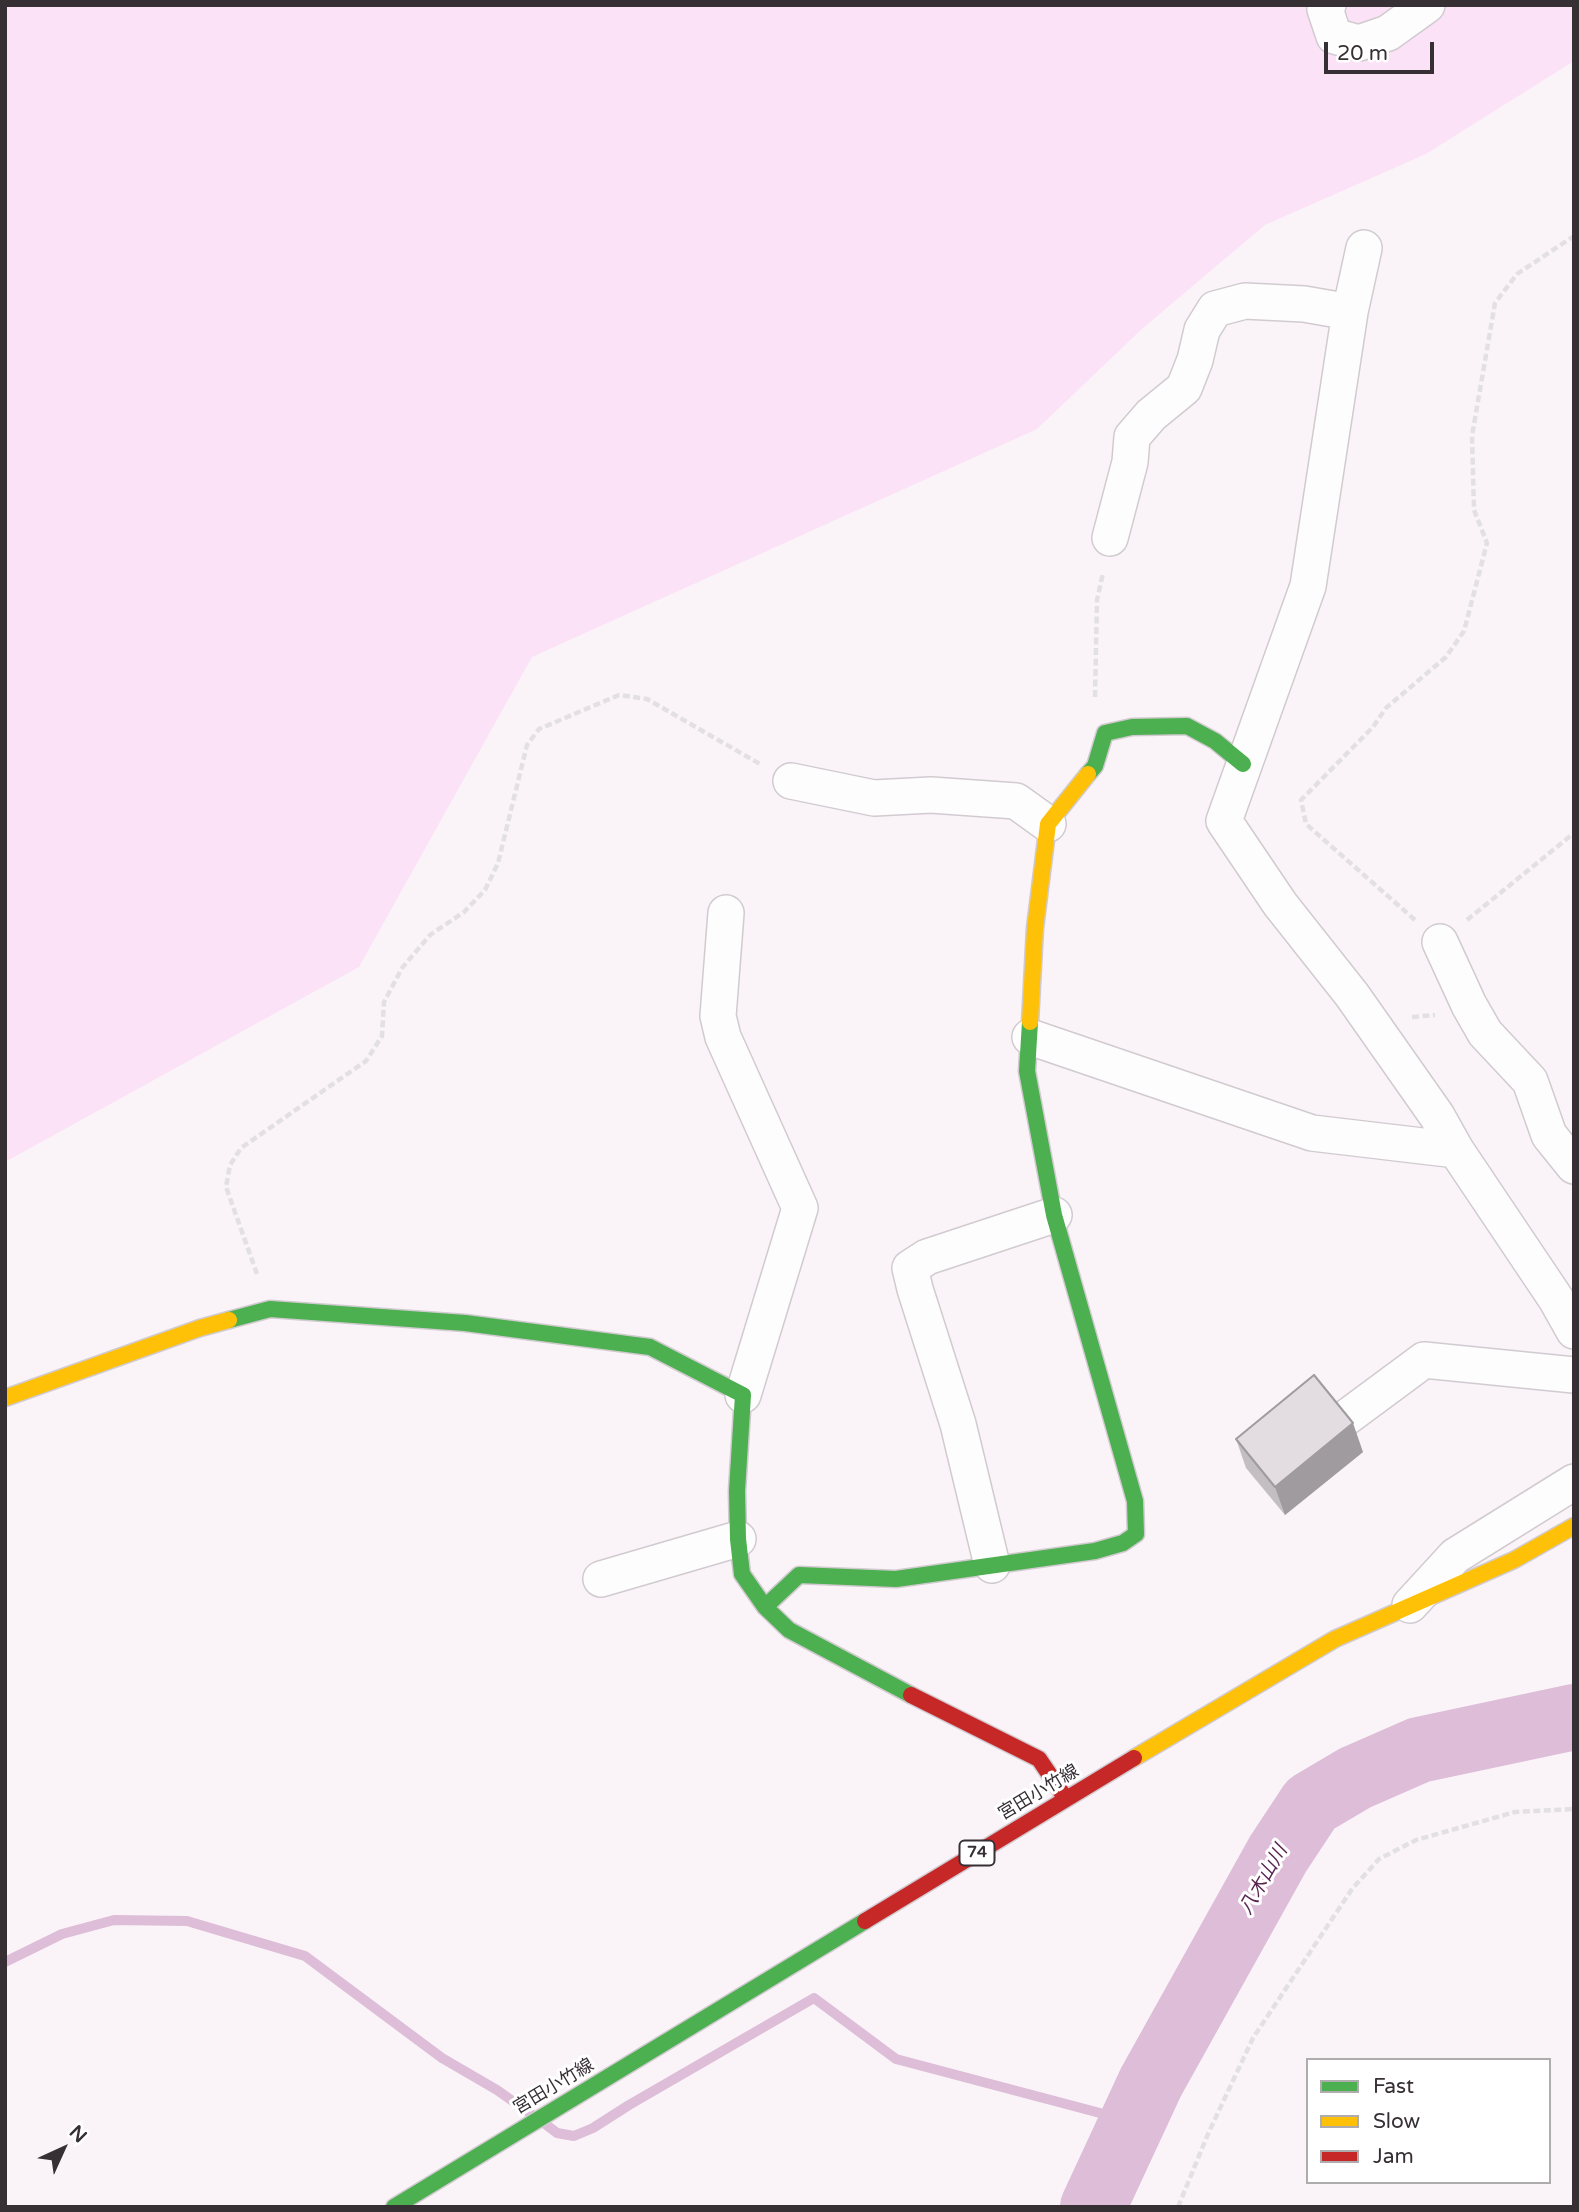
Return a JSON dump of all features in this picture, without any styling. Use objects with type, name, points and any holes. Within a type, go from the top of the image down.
[{"type":"street","points":[[1328,5],[1325,9],[1334,36],[1359,43],[1388,33],[1427,5]]},
{"type":"street","points":[[1364,248],[1350,312],[1308,586],[1224,821],[1280,904],[1352,995],[1437,1116],[1456,1150],[1542,1278],[1574,1331]]},
{"type":"street","points":[[1110,538],[1130,462],[1132,437],[1151,415],[1184,388],[1195,360],[1202,330],[1215,309],[1245,301],[1304,304],[1350,312]]},
{"type":"street","points":[[765,1607],[799,1575],[896,1579],[1095,1551],[1123,1543],[1136,1534],[1135,1501],[1054,1215],[1027,1071],[1035,928],[1048,824],[1095,766],[1105,733],[1132,727],[1187,726],[1215,741],[1243,764]]},
{"type":"street","points":[[792,781],[874,798],[931,795],[1016,801],[1048,824]]},
{"type":"street","points":[[726,913],[718,1016],[723,1037],[800,1208],[743,1395],[737,1491],[742,1574],[765,1607],[789,1630],[1039,1759],[1066,1799]]},
{"type":"street","points":[[1440,942],[1485,1033],[1530,1081],[1549,1135],[1574,1166]]},
{"type":"street","points":[[1030,1037],[1312,1133],[1456,1150]]},
{"type":"street","points":[[992,1565],[958,1424],[910,1268],[927,1257],[1054,1215]]},
{"type":"street","points":[[5,1398],[200,1328],[270,1309],[465,1323],[650,1347],[743,1395]]},
{"type":"street","points":[[1347,1417],[1424,1360],[1574,1374]]},
{"type":"street","points":[[1408,1607],[1455,1556],[1574,1482]]},
{"type":"street","name":"宮田小竹線","points":[[394,2207],[1335,1639],[1514,1560],[1574,1526]]},
{"type":"street","points":[[601,1579],[738,1539]]},
{"type":"path","points":[[1574,236],[1517,274],[1495,303],[1472,436],[1474,510],[1487,543],[1464,631],[1446,657],[1386,708],[1373,727],[1301,800],[1306,824],[1440,942],[1574,833]]},
{"type":"path","points":[[1105,733],[1095,719],[1097,600],[1110,538]]},
{"type":"path","points":[[270,1309],[226,1187],[230,1165],[241,1147],[366,1061],[382,1036],[384,1002],[402,968],[430,935],[464,912],[485,890],[498,863],[527,744],[539,729],[619,695],[647,699],[792,781]]},
{"type":"path","points":[[1376,1030],[1391,1018],[1445,1014],[1469,1005]]},
{"type":"path","points":[[1178,2207],[1252,2039],[1352,1889],[1380,1859],[1416,1840],[1515,1812],[1574,1809]]},
{"type":"shaded area","points":[[5,5],[1574,5],[1574,61],[1426,154],[1265,225],[1143,328],[1037,429],[532,657],[359,967],[5,1162]]},
{"type":"building","points":[[1314,1375],[1353,1423],[1275,1487],[1236,1439]]},
{"type":"waterway","name":"八木山川","points":[[1093,2207],[1151,2082],[1278,1854],[1311,1804],[1355,1778],[1419,1750],[1574,1717]]},
{"type":"waterway","points":[[5,1962],[62,1934],[114,1920],[187,1921],[305,1956],[442,2058],[497,2090],[531,2114]]},
{"type":"waterway","points":[[544,2123],[557,2133],[574,2136],[593,2128],[814,1998],[896,2059],[1134,2122]]},
{"type":"traffic: fast","points":[[1088,774],[1095,766],[1105,733],[1132,727],[1187,726],[1215,741],[1243,764]]},
{"type":"traffic: fast","points":[[765,1607],[799,1575],[896,1579],[1095,1551],[1123,1543],[1136,1534],[1135,1501],[1054,1215],[1027,1071],[1030,1022]]},
{"type":"traffic: fast","points":[[229,1320],[270,1309],[465,1323],[650,1347],[743,1395],[737,1491],[742,1574],[765,1607],[789,1630],[911,1695]]},
{"type":"traffic: fast","points":[[394,2207],[865,1921]]},
{"type":"traffic: slow","points":[[1030,1022],[1035,928],[1048,824],[1088,774]]},
{"type":"traffic: slow","points":[[5,1398],[229,1320]]},
{"type":"traffic: slow","points":[[1134,1758],[1335,1639],[1514,1560],[1574,1526]]},
{"type":"traffic: jam","points":[[911,1695],[1039,1759],[1066,1799]]},
{"type":"traffic: jam","points":[[865,1921],[1134,1758]]}]
